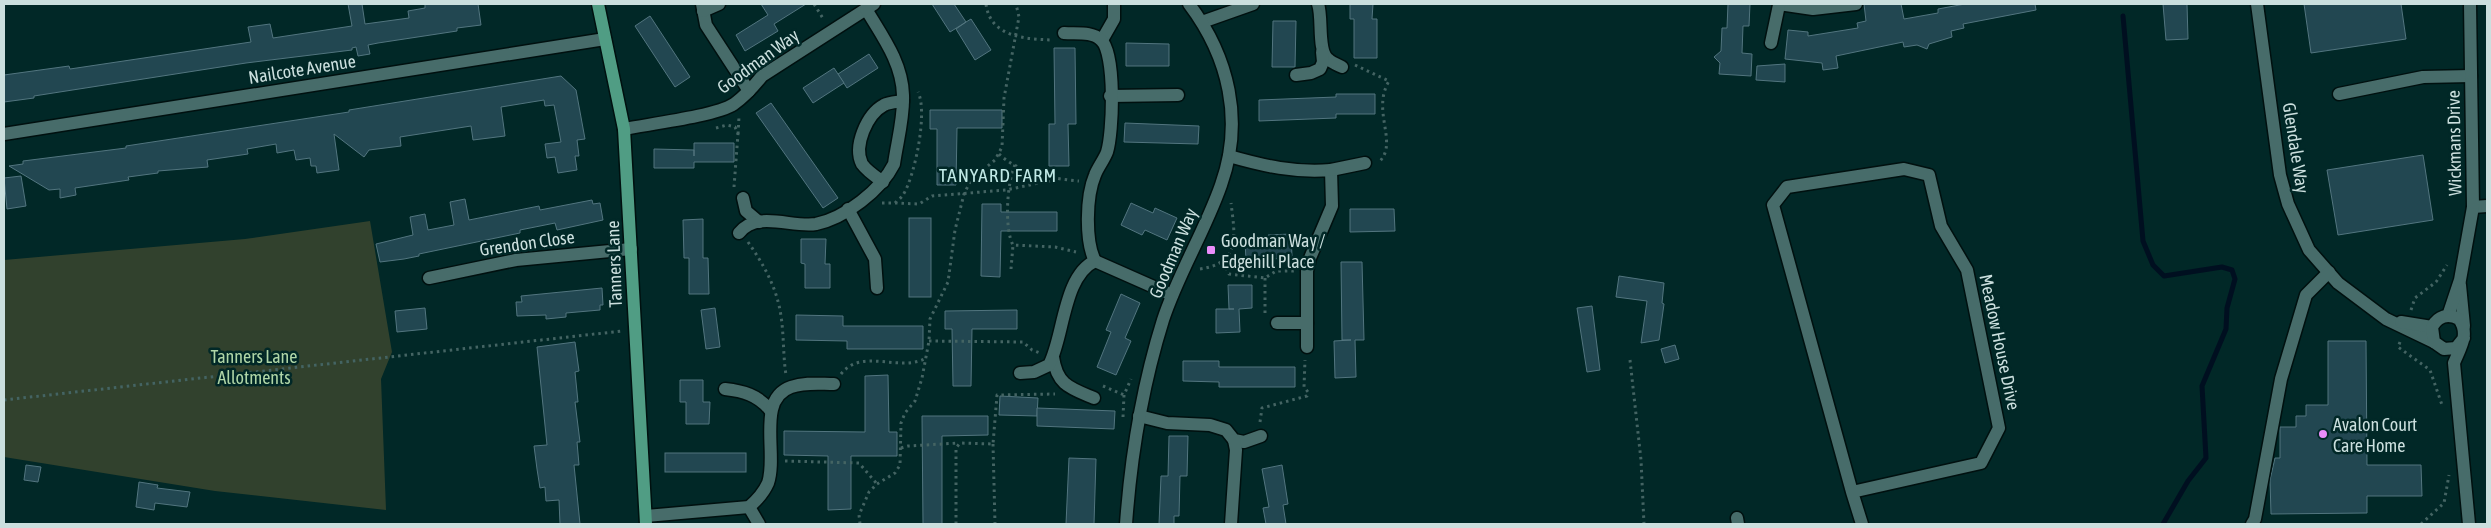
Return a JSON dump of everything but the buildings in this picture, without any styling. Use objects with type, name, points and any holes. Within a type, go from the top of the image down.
[{"type":"main road","name":"Tanners Lane","points":[[598,4],[624,129],[646,520]]},
{"type":"street","points":[[719,4],[703,7],[706,25],[750,91]]},
{"type":"street","points":[[1102,40],[1114,19],[1114,4]]},
{"type":"street","name":"Goodman Way","points":[[1126,524],[1131,464],[1139,416],[1154,351],[1172,295],[1221,186],[1229,156],[1232,113],[1226,76],[1220,56],[1202,22],[1189,4]]},
{"type":"street","points":[[1202,22],[1253,4]]},
{"type":"street","points":[[1296,75],[1311,73],[1320,69],[1323,62],[1322,13],[1318,4]]},
{"type":"street","points":[[1771,43],[1779,4],[1813,9],[1856,4]]},
{"type":"street","name":"Glendale Way","points":[[2257,4],[2280,175],[2288,204],[2309,250],[2338,283],[2386,319],[2406,325],[2432,327]]},
{"type":"street","name":"Wickmans Drive","points":[[2448,316],[2460,280],[2473,207],[2470,4]]},
{"type":"street","points":[[739,232],[749,223],[815,224],[829,220],[874,192],[883,182],[894,164],[903,101],[900,74],[896,60],[870,6]]},
{"type":"street","name":"Goodman Way","points":[[624,129],[717,111],[733,105],[750,91],[762,76],[870,6]]},
{"type":"street","points":[[1020,373],[1042,370],[1049,365],[1074,285],[1092,263],[1089,202],[1092,183],[1107,151],[1110,137],[1110,62],[1108,50],[1102,40],[1085,34],[1064,33]]},
{"type":"street","name":"Nailcote Avenue","points":[[4,134],[606,39]]},
{"type":"street","points":[[1322,52],[1328,60],[1342,67]]},
{"type":"street","points":[[2339,94],[2423,77],[2471,76]]},
{"type":"street","points":[[1110,96],[1178,95]]},
{"type":"street","points":[[883,182],[863,165],[858,153],[860,142],[873,114],[884,104],[903,101]]},
{"type":"street","points":[[1229,156],[1275,169],[1313,172],[1365,163]]},
{"type":"street","name":"Meadow House Drive","points":[[1852,492],[1981,463],[1999,428],[1967,270],[1942,226],[1929,175],[1904,168],[1788,187],[1773,206],[1852,492],[1862,524]]},
{"type":"street","points":[[1307,347],[1307,271],[1310,258],[1332,206],[1331,170]]},
{"type":"street","points":[[743,198],[746,212],[759,222]]},
{"type":"street","points":[[2473,207],[2487,206]]},
{"type":"street","points":[[848,209],[875,259],[877,288]]},
{"type":"street","name":"Grendon Close","points":[[429,278],[516,260],[631,249]]},
{"type":"street","points":[[1092,263],[1172,295]]},
{"type":"street","points":[[2252,524],[2255,519],[2281,379],[2306,295],[2329,272]]},
{"type":"street","name":"Wickmans Drive","points":[[2460,280],[2464,332],[2454,363],[2469,524]]},
{"type":"street","points":[[2448,316],[2459,319],[2464,332],[2456,348],[2450,349],[2437,344],[2432,327],[2440,318],[2448,316]]},
{"type":"street","points":[[1277,323],[1306,323]]},
{"type":"street","name":"Glendale Way","points":[[2406,325],[2437,344],[2454,363]]},
{"type":"street","points":[[1053,357],[1058,377],[1070,388],[1094,398]]},
{"type":"street","points":[[646,520],[749,507],[757,500],[768,483],[771,460],[770,410],[776,397],[790,387],[803,384],[834,384]]},
{"type":"street","points":[[725,389],[752,395],[770,410]]},
{"type":"street","points":[[1139,416],[1168,422],[1210,425],[1226,430],[1234,440],[1236,450],[1231,524]]},
{"type":"street","points":[[1234,440],[1244,442],[1261,436]]},
{"type":"street","points":[[749,507],[759,524]]},
{"type":"path","points":[[986,4],[988,17],[994,26],[1015,36],[1030,39],[1060,40],[1064,33]]},
{"type":"path","points":[[860,524],[859,515],[864,501],[877,484],[895,473],[900,465],[901,423],[905,413],[915,401],[927,358],[930,340],[930,319],[948,282],[954,230],[964,194],[971,180],[999,154],[1004,139],[1004,98],[1019,17],[1016,4]]},
{"type":"path","points":[[1342,67],[1346,61],[1389,81],[1382,93],[1382,118],[1388,143],[1387,151],[1381,161],[1374,165],[1365,163]]},
{"type":"path","points":[[713,128],[727,125],[735,127],[738,134],[733,184],[736,195],[743,198]]},
{"type":"path","points":[[999,154],[1015,165],[1058,179],[1092,183]]},
{"type":"path","points":[[1011,269],[1010,188],[1011,174],[1015,165]]},
{"type":"path","points":[[894,203],[919,204],[932,196],[1010,188],[1058,179]]},
{"type":"path","points":[[1183,271],[1214,267],[1223,262],[1233,242],[1234,231],[1230,192],[1221,186]]},
{"type":"path","points":[[739,232],[738,235],[747,241],[764,265],[777,298],[781,316],[784,364],[790,387]]},
{"type":"path","points":[[1012,245],[1080,252],[1092,263]]},
{"type":"path","points":[[2443,408],[2430,370],[2398,347],[2415,298],[2436,282],[2450,260]]},
{"type":"path","points":[[1223,262],[1229,274],[1264,278],[1276,271],[1307,271]]},
{"type":"path","points":[[1264,278],[1265,318],[1277,323]]},
{"type":"path","points":[[4,400],[608,333]]},
{"type":"path","points":[[930,340],[1023,342],[1032,350],[1053,357]]},
{"type":"path","points":[[1261,436],[1262,408],[1307,396],[1308,392],[1304,387],[1307,347]]},
{"type":"path","points":[[834,384],[842,371],[852,364],[866,360],[918,363],[927,358]]},
{"type":"path","points":[[1630,360],[1641,460],[1644,524]]},
{"type":"path","points":[[1099,384],[1124,395]]},
{"type":"path","points":[[995,524],[993,444],[997,395],[1047,395],[1064,393],[1070,388]]},
{"type":"path","points":[[901,448],[960,443],[993,444]]},
{"type":"path","points":[[956,524],[956,448],[960,443]]},
{"type":"path","points":[[771,460],[859,463],[877,484]]},
{"type":"path","points":[[2421,524],[2444,503],[2450,469]]},
{"type":"green space","name":"Tanners Lane Allotments","points":[[370,221],[392,352],[381,379],[386,510],[215,491],[4,457],[4,260],[245,239]]},
{"type":"waterway","points":[[2123,16],[2143,241],[2153,265],[2164,276],[2222,267],[2232,270],[2235,279],[2227,308],[2226,329],[2202,386],[2206,458],[2188,481],[2163,524]]},
{"type":"place","name":"Goodman Way / Edgehill Place","points":[[1211,250]]},
{"type":"place","name":"Avalon Court Care Home","points":[[2323,434]]},
{"type":"district","name":"TANYARD FARM","points":[[998,175]]}]
